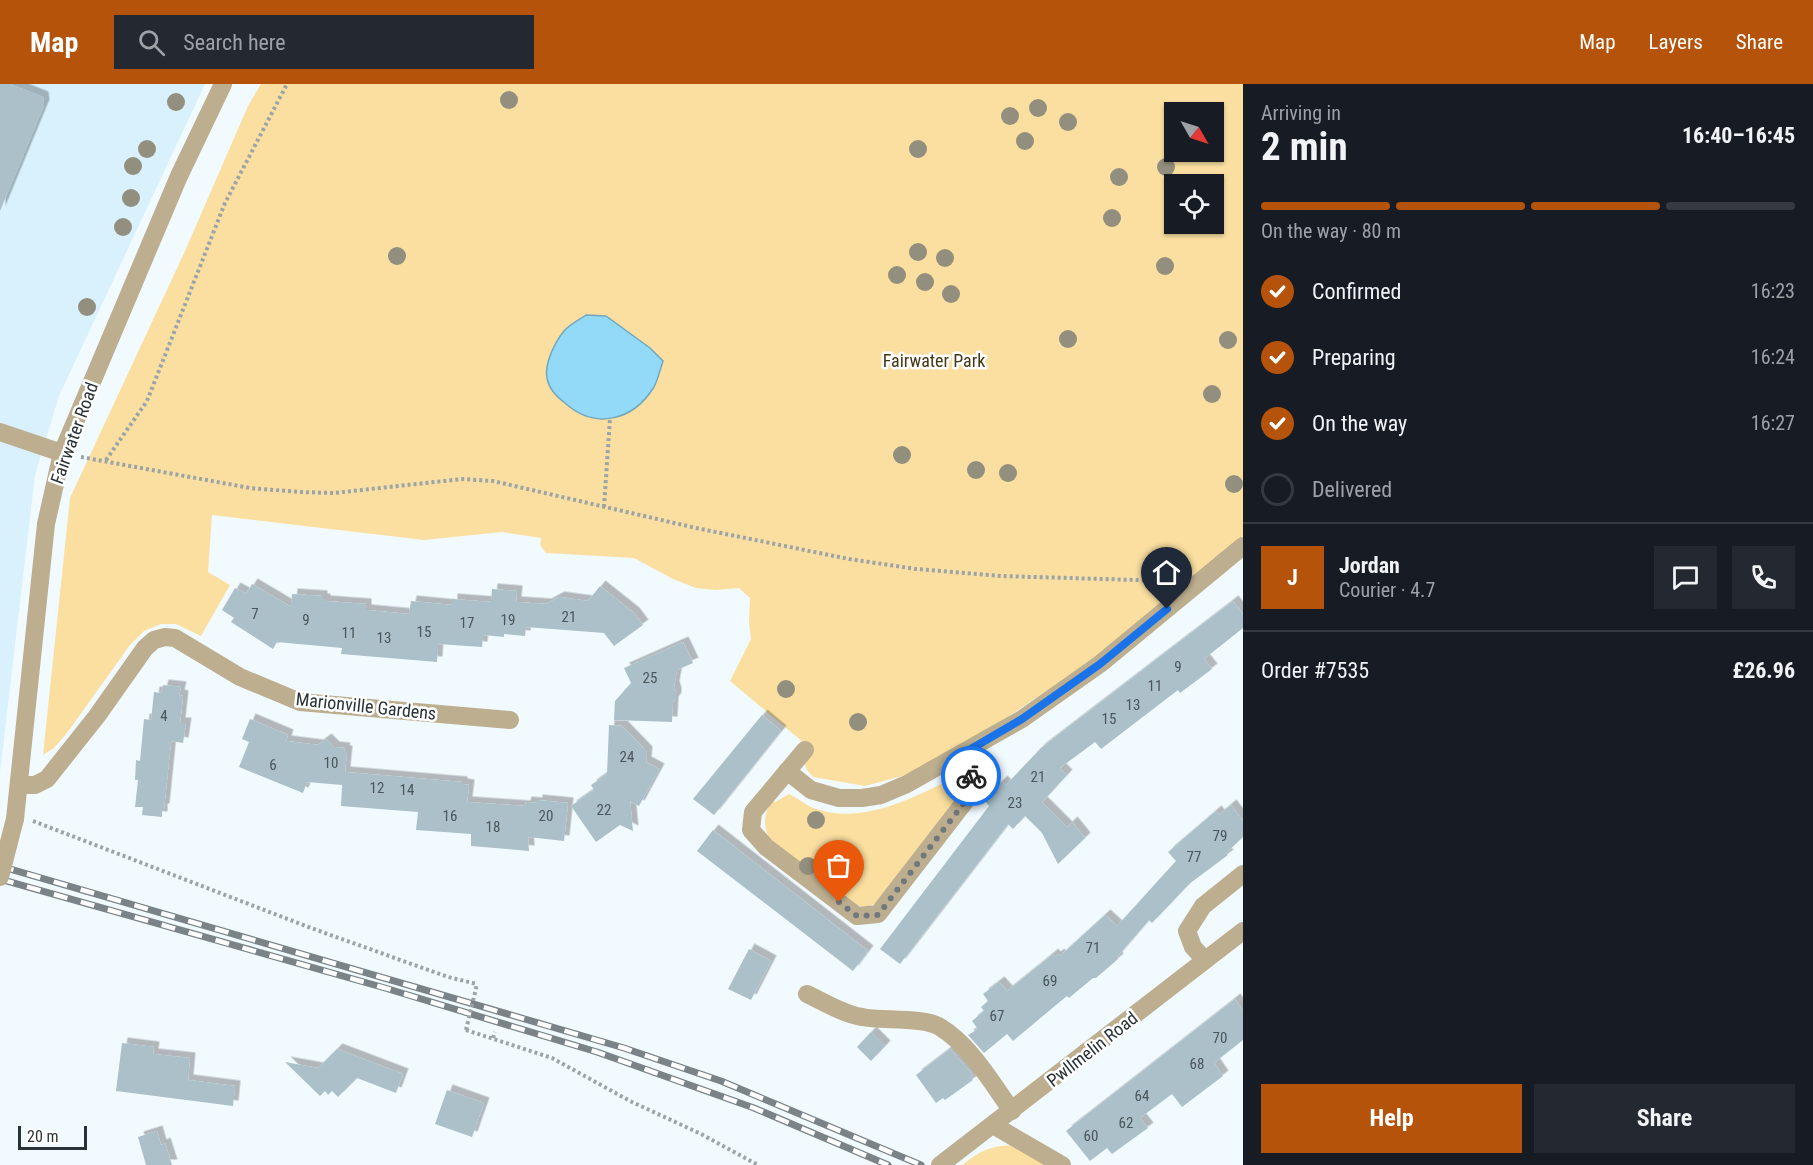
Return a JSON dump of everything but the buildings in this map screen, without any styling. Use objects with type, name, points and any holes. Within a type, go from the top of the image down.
[{"type":"street","name":"Fairwater Road","points":[[0,877],[15,817],[20,785],[46,524],[62,453],[179,176],[223,84]]},
{"type":"street","points":[[0,432],[62,453]]},
{"type":"street","points":[[787,771],[811,790],[839,798],[881,795],[907,784],[1022,719],[1100,664],[1201,582],[1240,555]]},
{"type":"street","name":"Marionville Gardens","points":[[20,785],[35,785],[47,779],[97,716],[146,648],[154,640],[165,637],[184,642],[240,677],[300,702],[510,720]]},
{"type":"street","points":[[805,750],[753,812],[751,830],[766,847],[857,916],[878,915],[977,786],[959,756]]},
{"type":"street","points":[[1205,960],[1193,947],[1187,931],[1203,906],[1243,874]]},
{"type":"street","name":"Pwllmelin Road","points":[[940,1165],[1205,960],[1242,934]]},
{"type":"street","points":[[807,994],[830,1006],[861,1017],[938,1025],[961,1042],[1012,1111]]},
{"type":"street","points":[[993,1125],[1062,1165]]},
{"type":"path","points":[[106,460],[147,400],[225,203],[287,84]]},
{"type":"path","points":[[604,507],[610,419]]},
{"type":"path","points":[[62,453],[250,488],[299,492],[334,493],[462,479],[493,481],[849,559],[916,569],[1001,576],[1201,582]]},
{"type":"path","points":[[15,817],[447,978],[477,984],[466,1030],[552,1058],[630,1101],[758,1165]]},
{"type":"path","points":[[493,1038],[495,1032]]},
{"type":"shaded area","points":[[0,84],[205,84],[59,396],[35,475],[0,772]]},
{"type":"green space","name":"Fairwater Park","points":[[261,84],[1243,84],[1243,536],[1087,664],[1003,720],[906,775],[865,786],[813,777],[807,770],[803,759],[810,748],[730,681],[751,639],[750,598],[739,588],[715,590],[696,588],[673,579],[634,558],[546,553],[540,545],[541,538],[502,532],[424,540],[212,515],[208,572],[230,585],[201,636],[176,624],[161,624],[144,631],[130,645],[67,733],[54,748],[43,755],[70,498],[185,251],[248,106]]},
{"type":"green space","points":[[956,777],[964,791],[880,902],[869,906],[858,906],[770,841],[766,830],[767,811],[772,801],[775,802],[789,794],[813,808],[831,813],[850,814],[868,812],[904,801]]},
{"type":"green space","points":[[1016,1145],[1049,1165],[962,1165],[987,1149]]},
{"type":"water","points":[[586,315],[606,316],[650,348],[663,361],[654,387],[645,399],[625,414],[613,418],[589,417],[577,411],[553,392],[549,386],[547,366],[557,341],[566,329]]},
{"type":"railway","points":[[0,866],[624,1048],[721,1081],[921,1165]]},
{"type":"railway","points":[[0,879],[385,988],[597,1052],[754,1108],[888,1165]]},
{"type":"way so far","points":[[839,902],[857,916],[878,915],[977,786],[971,776]]},
{"type":"route","points":[[971,776],[959,756],[1022,719],[1100,664],[1167,609]]}]
